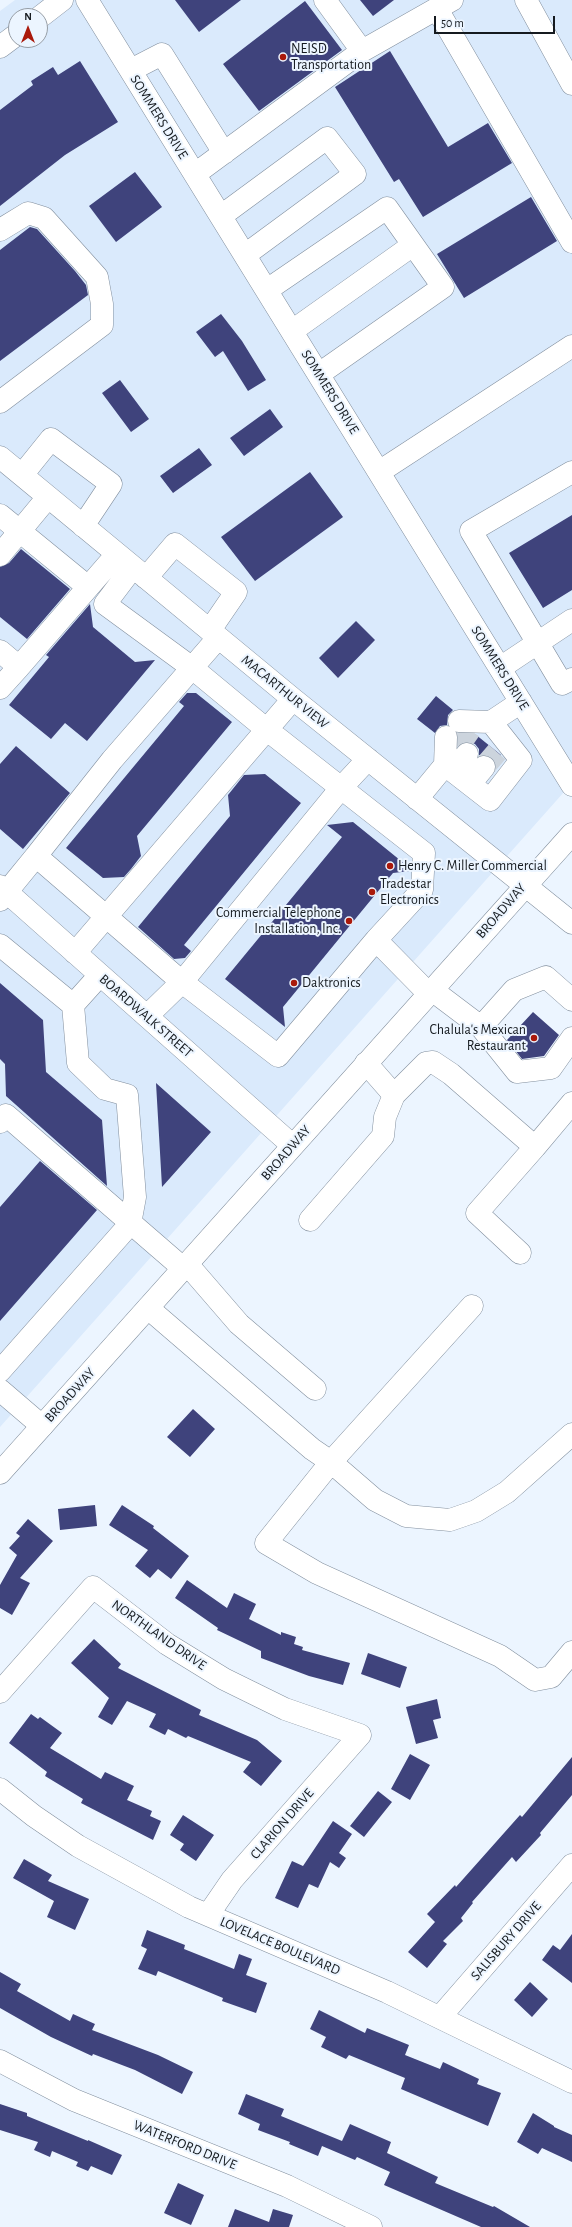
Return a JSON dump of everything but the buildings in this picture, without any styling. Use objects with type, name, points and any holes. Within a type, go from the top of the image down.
[{"type":"street","points":[[48,10],[62,0]]},
{"type":"street","name":"SOMMERS DRIVE","points":[[87,0],[572,785]]},
{"type":"street","points":[[325,0],[362,51]]},
{"type":"street","points":[[526,0],[572,84]]},
{"type":"street","points":[[195,174],[362,51],[444,4],[572,242]]},
{"type":"street","points":[[131,70],[162,54],[224,153]]},
{"type":"street","points":[[220,216],[327,138],[355,174],[245,255]]},
{"type":"street","points":[[267,290],[387,208],[443,287],[318,374]]},
{"type":"street","points":[[0,230],[28,213],[44,218],[97,277],[102,304],[102,325],[0,402]]},
{"type":"street","points":[[292,331],[413,245]]},
{"type":"street","points":[[379,472],[572,346]]},
{"type":"street","points":[[22,475],[51,439],[110,484],[83,526]]},
{"type":"street","name":"MACARTHUR VIEW","points":[[0,457],[293,699],[572,923]]},
{"type":"street","points":[[572,472],[470,531],[562,684],[572,678]]},
{"type":"street","points":[[0,555],[48,497]]},
{"type":"street","points":[[0,515],[88,587]]},
{"type":"street","points":[[0,688],[88,587],[175,544],[236,592],[214,634],[191,667],[112,760],[36,856],[2,893]]},
{"type":"street","points":[[36,856],[182,982],[278,1056],[376,940],[422,890],[424,853],[266,729],[191,667],[105,604],[132,566]]},
{"type":"street","points":[[500,668],[572,620]]},
{"type":"street","points":[[0,651],[19,667]]},
{"type":"street","points":[[75,953],[105,916],[293,699]]},
{"type":"street","points":[[417,799],[457,775],[478,740],[521,702]]},
{"type":"street","points":[[457,775],[490,800],[521,760],[478,740]]},
{"type":"street","points":[[457,775],[478,740]]},
{"type":"street","points":[[147,1016],[182,982],[341,788],[368,759]]},
{"type":"street","name":"BROADWAY","points":[[0,1473],[186,1267],[292,1145],[431,992],[525,885],[571,837]]},
{"type":"street","name":"BOARDWALK STREET","points":[[2,893],[75,953],[292,1145]]},
{"type":"street","points":[[376,940],[431,992],[481,1027],[517,1072],[551,1068],[572,1038]]},
{"type":"street","points":[[0,945],[73,1005],[78,1063],[105,1089],[127,1095],[135,1197],[130,1224],[0,1371]]},
{"type":"street","points":[[73,1005],[100,975]]},
{"type":"street","points":[[481,1027],[514,990],[546,977],[572,1000]]},
{"type":"street","points":[[310,1220],[383,1136],[385,1117],[394,1095],[426,1063],[433,1062],[451,1074],[536,1148]]},
{"type":"street","points":[[366,1063],[394,1095]]},
{"type":"street","points":[[520,1253],[477,1213],[536,1148],[572,1103]]},
{"type":"street","points":[[2,1115],[130,1224],[186,1267],[239,1324],[315,1389]]},
{"type":"street","points":[[472,1306],[331,1462],[266,1543],[317,1573],[500,1656],[535,1680],[551,1677],[572,1652]]},
{"type":"street","points":[[148,1308],[274,1418],[331,1462],[375,1500],[406,1516],[450,1520],[476,1511],[507,1492],[572,1434]]},
{"type":"street","points":[[0,1390],[42,1426]]},
{"type":"street","name":"NORTHLAND DRIVE","points":[[0,1692],[93,1587],[167,1644],[224,1679],[285,1708],[360,1735]]},
{"type":"street","name":"CLARION DRIVE","points":[[208,1915],[232,1880],[360,1735]]},
{"type":"street","name":"LOVELACE BOULEVARD","points":[[0,1789],[34,1816],[78,1846],[189,1907],[440,2017],[572,2082]]},
{"type":"street","name":"SALISBURY DRIVE","points":[[440,2017],[572,1865]]},
{"type":"street","name":"WATERFORD DRIVE","points":[[0,2060],[74,2100],[287,2186],[371,2227]]},
{"type":"shaded area","points":[[15,0],[572,0],[572,783],[0,1427],[0,11]]},
{"type":"tunnel","points":[[458,747],[470,730]]},
{"type":"tunnel","points":[[484,767],[497,752]]},
{"type":"place","name":"NEISD Transportation","points":[[283,57]]},
{"type":"place","name":"Henry C. Miller Commercial","points":[[390,866]]},
{"type":"place","name":"Tradestar Electronics","points":[[372,892]]},
{"type":"place","name":"Commercial Telephone Installation, Inc.","points":[[349,921]]},
{"type":"place","name":"Daktronics","points":[[294,983]]},
{"type":"place","name":"Chalula's Mexican Restaurant","points":[[534,1038]]}]
